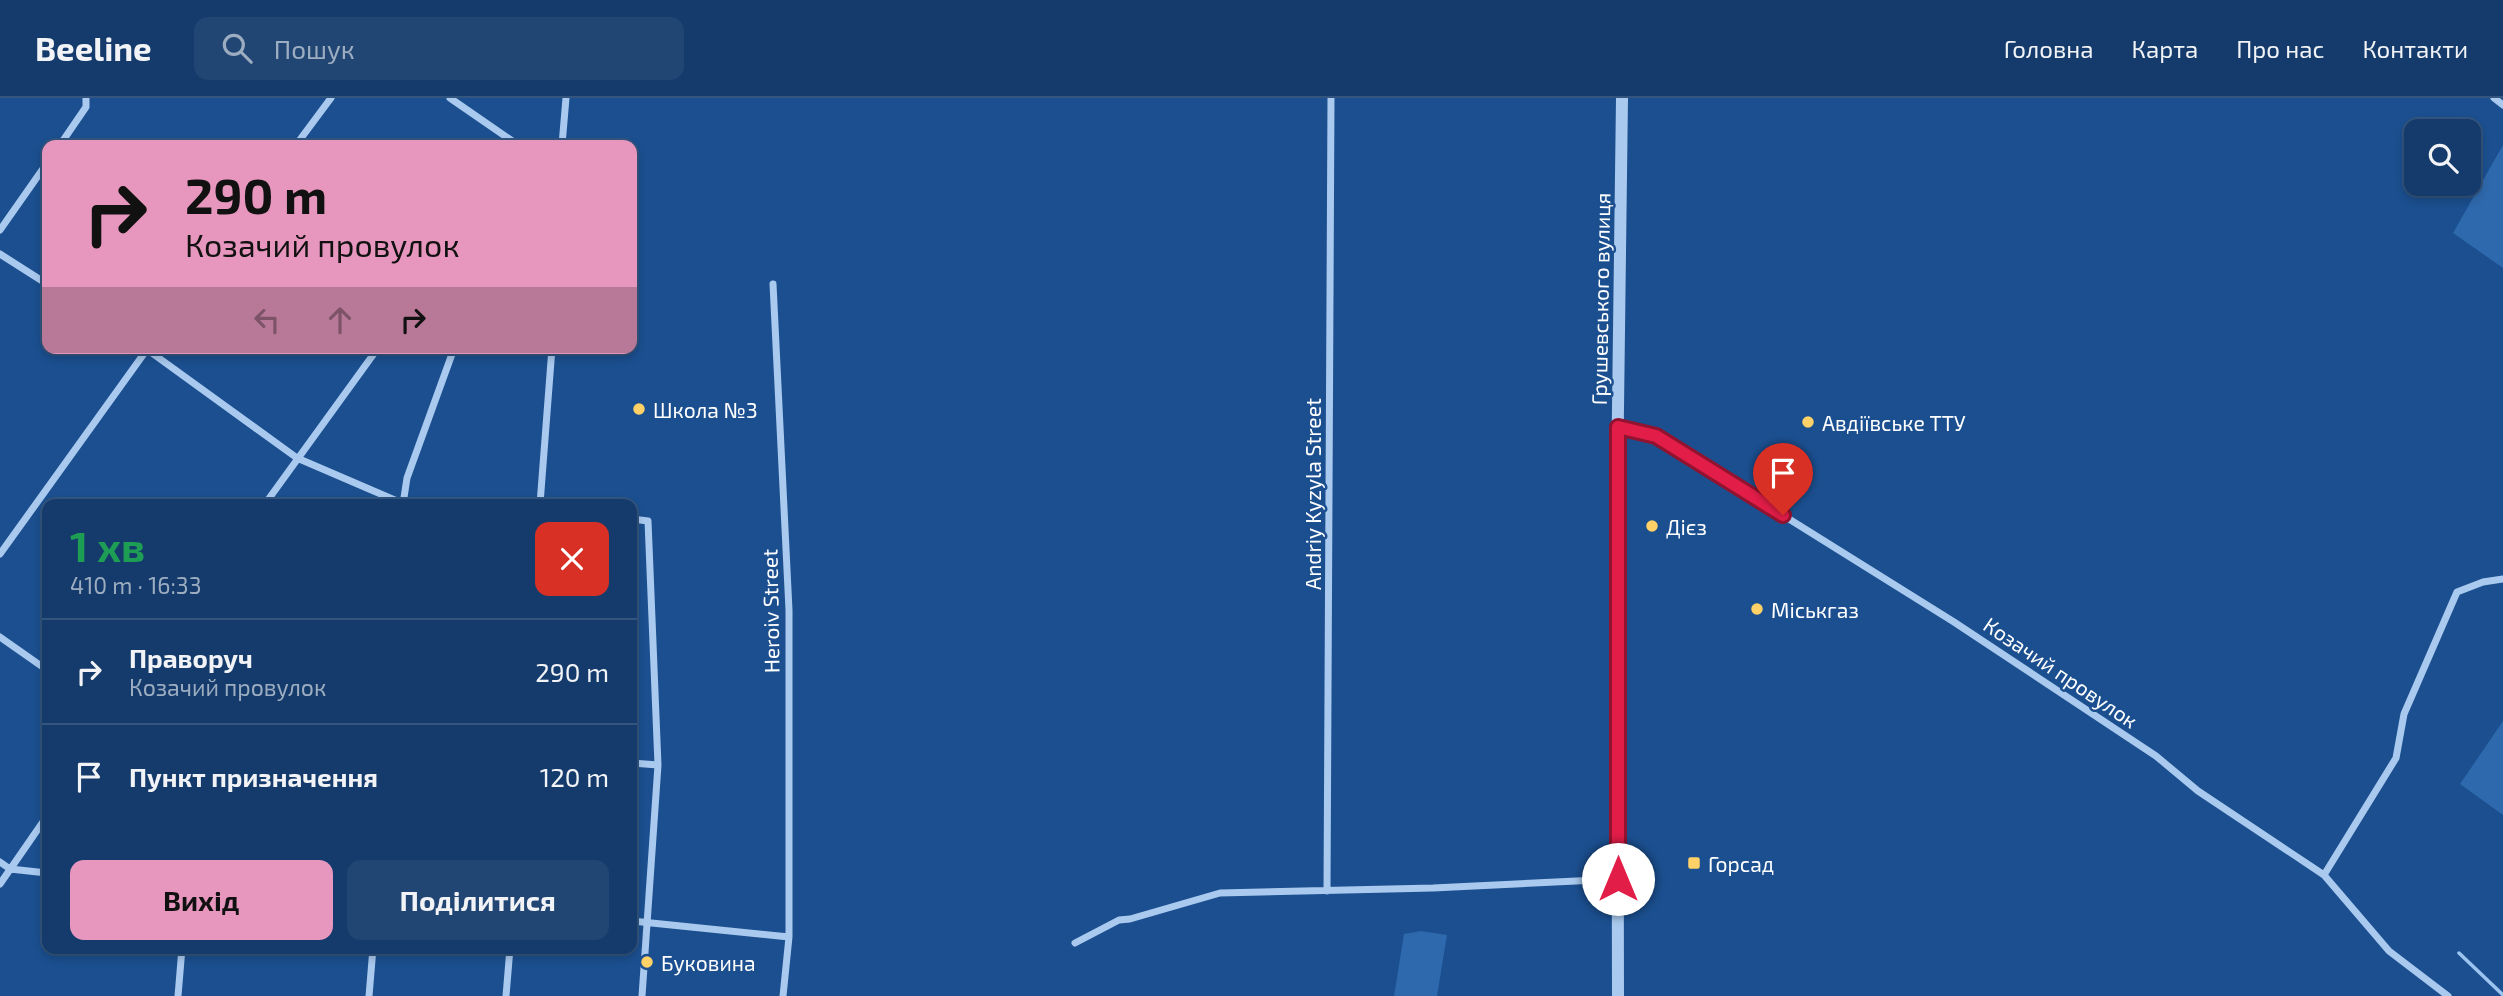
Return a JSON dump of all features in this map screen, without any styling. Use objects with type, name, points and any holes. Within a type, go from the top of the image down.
[{"type":"street","points":[[63,140],[86,107],[86,98]]},
{"type":"street","points":[[300,140],[331,98]]},
{"type":"street","points":[[450,98],[511,140]]},
{"type":"street","points":[[562,140],[566,98]]},
{"type":"street","name":"Andriy Kyzyla Street","points":[[1327,891],[1331,98]]},
{"type":"street","name":"Грушевського вулиця","points":[[1618,996],[1618,427],[1622,98]]},
{"type":"street","points":[[2494,98],[2503,105]]},
{"type":"street","points":[[0,230],[42,170]]},
{"type":"street","points":[[0,254],[42,282]]},
{"type":"street","name":"Heroiv Street","points":[[773,284],[789,610],[789,937],[783,996]]},
{"type":"street","points":[[0,554],[143,354]]},
{"type":"street","points":[[154,354],[297,458],[391,499]]},
{"type":"street","points":[[268,499],[374,354]]},
{"type":"street","points":[[404,499],[407,478],[452,354]]},
{"type":"street","points":[[540,499],[552,354]]},
{"type":"street","name":"Козачий провулок","points":[[1618,427],[1656,436],[1955,622],[2156,756],[2198,791],[2324,874],[2389,951],[2448,996]]},
{"type":"street","points":[[637,520],[648,521],[658,765],[642,996]]},
{"type":"street","points":[[2324,874],[2396,758],[2404,713],[2457,592],[2483,582],[2503,579]]},
{"type":"street","points":[[0,637],[42,666]]},
{"type":"street","points":[[637,763],[658,765]]},
{"type":"street","points":[[0,884],[42,823]]},
{"type":"street","points":[[0,862],[10,869],[42,872]]},
{"type":"street","points":[[1075,943],[1119,920],[1220,893],[1618,879]]},
{"type":"street","points":[[637,921],[789,937]]},
{"type":"street","points":[[178,996],[182,954]]},
{"type":"street","points":[[369,996],[372,954]]},
{"type":"street","points":[[506,996],[510,954]]},
{"type":"shaded area","points":[[2503,145],[2503,268],[2453,233],[2474,196],[2481,196],[2481,184]]},
{"type":"shaded area","points":[[2503,721],[2503,815],[2460,784]]},
{"type":"shaded area","points":[[1421,931],[1447,935],[1437,996],[1394,996],[1404,934]]},
{"type":"waterway","points":[[2459,953],[2503,995]]},
{"type":"place","name":"Школа №3","points":[[639,409]]},
{"type":"place","name":"Авдіївське ТТУ","points":[[1808,422]]},
{"type":"place","name":"Дієз","points":[[1652,526]]},
{"type":"place","name":"Міськгаз","points":[[1757,609]]},
{"type":"place","name":"Горсад","points":[[1694,863]]},
{"type":"place","name":"Буковина","points":[[647,962]]},
{"type":"route","points":[[1618,879],[1618,427],[1656,436],[1783,515]]}]
